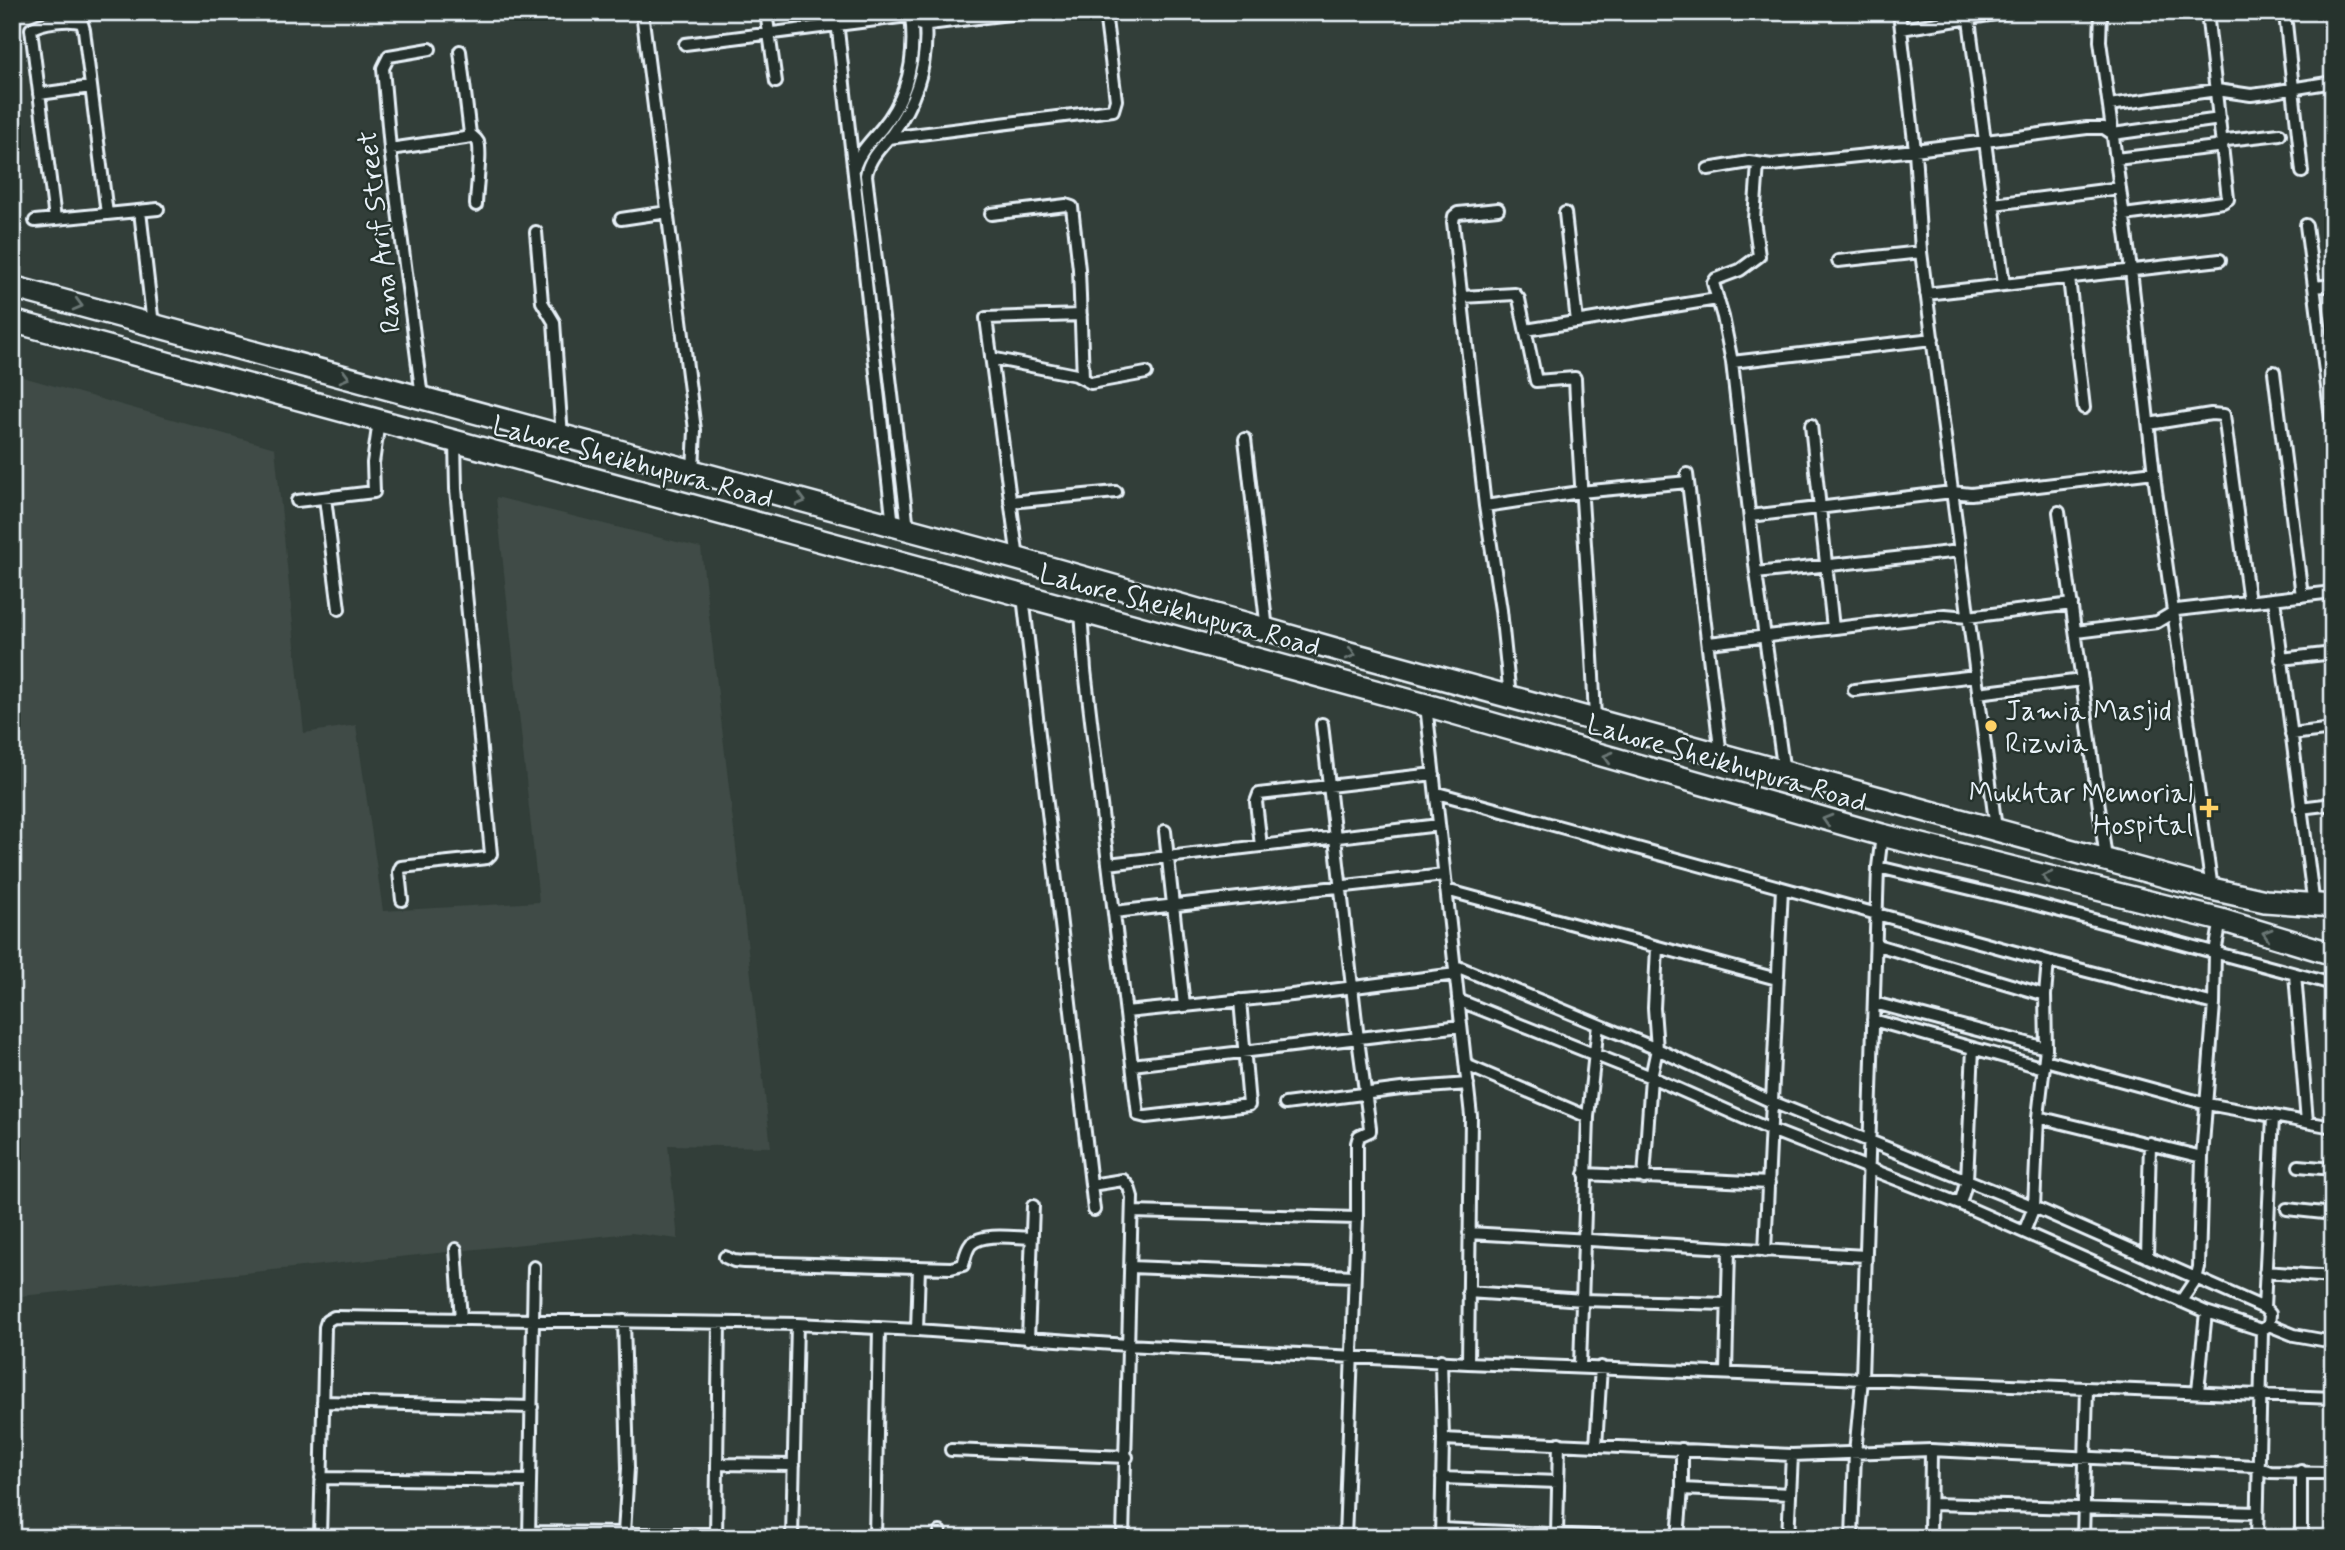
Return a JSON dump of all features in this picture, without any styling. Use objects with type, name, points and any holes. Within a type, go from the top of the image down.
[{"type":"highway","name":"Lahore Sheikhupura Road","points":[[12,287],[693,470],[1721,756],[2212,889],[2265,901],[2323,906]]},
{"type":"highway","name":"Lahore Sheikhupura Road","points":[[12,321],[1426,705],[1882,835],[2221,920],[2333,954]]},
{"type":"highway","points":[[295,397],[303,366]]},
{"type":"street","points":[[642,12],[695,430],[693,470]]},
{"type":"street","points":[[766,12],[776,82]]},
{"type":"street","points":[[836,12],[901,527]]},
{"type":"street","points":[[925,19],[940,12]]},
{"type":"street","points":[[685,44],[838,25],[1026,12]]},
{"type":"street","points":[[888,138],[1113,110],[1116,103],[1105,12]]},
{"type":"street","points":[[1899,12],[1915,150],[1926,293],[1996,830]]},
{"type":"street","points":[[1901,29],[1969,15],[2008,12]]},
{"type":"street","points":[[2101,12],[2100,41],[2131,270],[2154,472],[2212,889]]},
{"type":"street","points":[[2124,215],[2226,202],[2229,194],[2207,12]]},
{"type":"street","points":[[1969,15],[2004,285]]},
{"type":"street","points":[[901,527],[866,180],[871,160],[901,120],[919,80],[927,49],[925,19]]},
{"type":"street","points":[[55,219],[31,30],[36,26],[76,20],[82,23],[107,214]]},
{"type":"street","points":[[854,169],[860,153],[889,117],[904,89],[914,54],[912,21]]},
{"type":"street","points":[[2286,23],[2302,172]]},
{"type":"street","name":"Rana Arif Street","points":[[422,397],[390,149],[383,68],[390,56],[430,49]]},
{"type":"street","points":[[460,51],[472,137]]},
{"type":"street","points":[[2109,105],[2217,90],[2251,94],[2333,82]]},
{"type":"street","points":[[39,94],[91,87]]},
{"type":"street","points":[[1708,169],[1749,162],[1772,165],[1915,150],[2087,128],[2104,128],[2113,134],[2220,119]]},
{"type":"street","points":[[2116,159],[2216,147],[2223,142],[2280,134]]},
{"type":"street","points":[[390,149],[472,137],[478,141],[480,162],[476,205]]},
{"type":"street","points":[[1758,164],[1754,219],[1760,253],[1740,270],[1714,280],[1713,285],[1732,362],[1756,573],[1784,773]]},
{"type":"street","points":[[1994,204],[2120,188]]},
{"type":"street","points":[[991,214],[1070,206],[1079,269],[1083,379]]},
{"type":"street","points":[[35,221],[158,209]]},
{"type":"street","points":[[1498,209],[1458,213],[1454,216],[1485,506],[1510,697]]},
{"type":"street","points":[[140,211],[153,326]]},
{"type":"street","points":[[621,219],[668,212]]},
{"type":"street","points":[[1565,213],[1577,322]]},
{"type":"street","points":[[2306,225],[2333,433]]},
{"type":"street","points":[[536,232],[542,302],[554,322],[562,436]]},
{"type":"street","points":[[1838,261],[1922,252]]},
{"type":"street","points":[[1926,293],[2220,260]]},
{"type":"street","points":[[2069,278],[2084,408]]},
{"type":"street","points":[[2315,287],[2333,285]]},
{"type":"street","points":[[1462,298],[1515,294],[1519,299],[1536,381],[1575,378],[1595,721]]},
{"type":"street","points":[[1526,330],[1717,299]]},
{"type":"street","points":[[1018,559],[986,319],[1081,315]]},
{"type":"street","points":[[1732,362],[1933,339]]},
{"type":"street","points":[[991,358],[1076,375],[1094,383],[1146,373]]},
{"type":"street","points":[[2274,372],[2302,596]]},
{"type":"street","points":[[2149,424],[2211,414],[2224,415],[2249,601]]},
{"type":"street","points":[[297,501],[375,491],[373,463],[379,421]]},
{"type":"street","points":[[1811,425],[1833,628]]},
{"type":"street","points":[[1245,439],[1267,630]]},
{"type":"street","points":[[402,900],[399,872],[401,867],[487,858],[491,854],[456,489],[455,441]]},
{"type":"street","points":[[1750,516],[2154,472]]},
{"type":"street","points":[[1485,506],[1688,478],[1721,756]]},
{"type":"street","points":[[1010,502],[1116,492]]},
{"type":"street","points":[[325,498],[339,609]]},
{"type":"street","points":[[2059,512],[2106,859]]},
{"type":"street","points":[[1756,573],[1960,551]]},
{"type":"street","points":[[2076,632],[2157,622],[2173,611],[2333,592]]},
{"type":"street","points":[[1023,596],[1094,1210]]},
{"type":"street","points":[[2274,599],[2300,808],[2323,906]]},
{"type":"street","points":[[1709,643],[1945,615],[1968,617],[2072,604]]},
{"type":"street","points":[[1081,611],[1085,670],[1138,1115],[1143,1117],[1249,1105],[1240,1000]]},
{"type":"street","points":[[2281,659],[2333,653]]},
{"type":"street","points":[[1854,690],[1976,676]]},
{"type":"street","points":[[1978,693],[2082,680]]},
{"type":"street","points":[[1426,705],[1471,1116],[1468,1363]]},
{"type":"street","points":[[1322,724],[1370,1129],[1359,1136],[1357,1143],[1357,1218],[1345,1538]]},
{"type":"street","points":[[2291,734],[2333,729]]},
{"type":"street","points":[[1261,846],[1256,802],[1258,795],[1434,774]]},
{"type":"street","points":[[1437,793],[2214,1004]]},
{"type":"street","points":[[2300,808],[2333,804]]},
{"type":"street","points":[[1108,864],[1439,825]]},
{"type":"street","points":[[1165,831],[1184,1006]]},
{"type":"street","points":[[1852,1538],[1855,1453],[1862,1379],[1878,867],[1882,835]]},
{"type":"street","points":[[1878,867],[2034,904],[2333,984]]},
{"type":"street","points":[[1114,912],[1444,875]]},
{"type":"street","points":[[1765,1251],[1782,888]]},
{"type":"street","points":[[1446,890],[1777,979]]},
{"type":"street","points":[[2181,1301],[2196,1279],[2200,1253],[2202,1157],[2214,1004],[2215,952],[2221,920]]},
{"type":"street","points":[[1877,945],[2045,995]]},
{"type":"street","points":[[1644,1178],[1651,1077],[1657,1049],[1654,1008],[1657,948]]},
{"type":"street","points":[[2024,1232],[2034,1207],[2038,1117],[2046,1048],[2045,995],[2048,961]]},
{"type":"street","points":[[1126,1012],[1352,988],[1456,970],[1657,1049],[1772,1102],[2034,1207],[2264,1308],[2270,1314],[2266,1327],[2260,1395],[2257,1538]]},
{"type":"street","points":[[2295,974],[2307,1122]]},
{"type":"street","points":[[1458,1000],[1651,1077],[1771,1130],[1960,1204],[2206,1312],[2294,1335],[2333,1342]]},
{"type":"street","points":[[1874,1003],[2046,1048]]},
{"type":"street","points":[[1873,1020],[1973,1048],[2207,1104],[2333,1127]]},
{"type":"street","points":[[1580,1366],[1588,1117],[1598,1025]]},
{"type":"street","points":[[1132,1065],[1461,1026]]},
{"type":"street","points":[[1960,1204],[1967,1180],[1973,1048]]},
{"type":"street","points":[[1466,1065],[1588,1117]]},
{"type":"street","points":[[1285,1104],[1468,1084]]},
{"type":"street","points":[[2038,1117],[2202,1157]]},
{"type":"street","points":[[2264,1308],[2273,1117]]},
{"type":"street","points":[[2147,1257],[2150,1143]]},
{"type":"street","points":[[2299,1166],[2333,1169]]},
{"type":"street","points":[[1585,1174],[1769,1183]]},
{"type":"street","points":[[1091,1185],[1123,1180],[1131,1191],[1127,1457],[1123,1538]]},
{"type":"street","points":[[1028,1339],[1033,1206]]},
{"type":"street","points":[[2287,1209],[2333,1214]]},
{"type":"street","points":[[1132,1212],[1357,1218]]},
{"type":"street","points":[[1469,1233],[1865,1256]]},
{"type":"street","points":[[725,1256],[744,1262],[959,1267],[963,1265],[969,1247],[982,1239],[1032,1238]]},
{"type":"street","points":[[456,1249],[461,1319]]},
{"type":"street","points":[[1726,1373],[1729,1249]]},
{"type":"street","points":[[917,1330],[919,1267]]},
{"type":"street","points":[[1130,1267],[1354,1276]]},
{"type":"street","points":[[534,1268],[529,1535],[624,1533],[716,1536],[719,1323]]},
{"type":"street","points":[[2265,1272],[2333,1277]]},
{"type":"street","points":[[1468,1292],[1583,1300],[1727,1304]]},
{"type":"street","points":[[2198,1391],[2206,1312]]},
{"type":"street","points":[[320,1538],[325,1328],[329,1319],[334,1317],[797,1324],[1468,1363],[2333,1398]]},
{"type":"street","points":[[624,1321],[628,1468],[624,1533]]},
{"type":"street","points":[[792,1538],[797,1324]]},
{"type":"street","points":[[875,1538],[879,1328]]},
{"type":"street","points":[[1441,1360],[1441,1533],[1639,1538]]},
{"type":"street","points":[[1596,1446],[1601,1367]]},
{"type":"street","points":[[2082,1538],[2087,1389]]},
{"type":"street","points":[[323,1402],[532,1407]]},
{"type":"street","points":[[1443,1439],[1792,1455],[1931,1450],[2260,1468],[2270,1472],[2333,1473]]},
{"type":"street","points":[[1557,1535],[1559,1443]]},
{"type":"street","points":[[1678,1538],[1682,1449]]},
{"type":"street","points":[[951,1450],[1127,1457]]},
{"type":"street","points":[[1930,1538],[1931,1450]]},
{"type":"street","points":[[1788,1538],[1792,1455]]},
{"type":"street","points":[[717,1464],[794,1465]]},
{"type":"street","points":[[2301,1471],[2301,1538]]},
{"type":"street","points":[[321,1478],[530,1481]]},
{"type":"street","points":[[1441,1478],[1558,1482]]},
{"type":"street","points":[[1682,1489],[1789,1494]]},
{"type":"street","points":[[1932,1504],[2257,1513]]},
{"type":"shaded area","points":[[12,374],[275,448],[304,733],[356,725],[383,911],[539,902],[496,497],[701,548],[771,1147],[668,1145],[678,1239],[631,1233],[12,1297]]},
{"type":"place","name":"Jamia Masjid Rizwia","points":[[1991,726]]},
{"type":"place","name":"Mukhtar Memorial Hospital","points":[[2209,808]]}]
